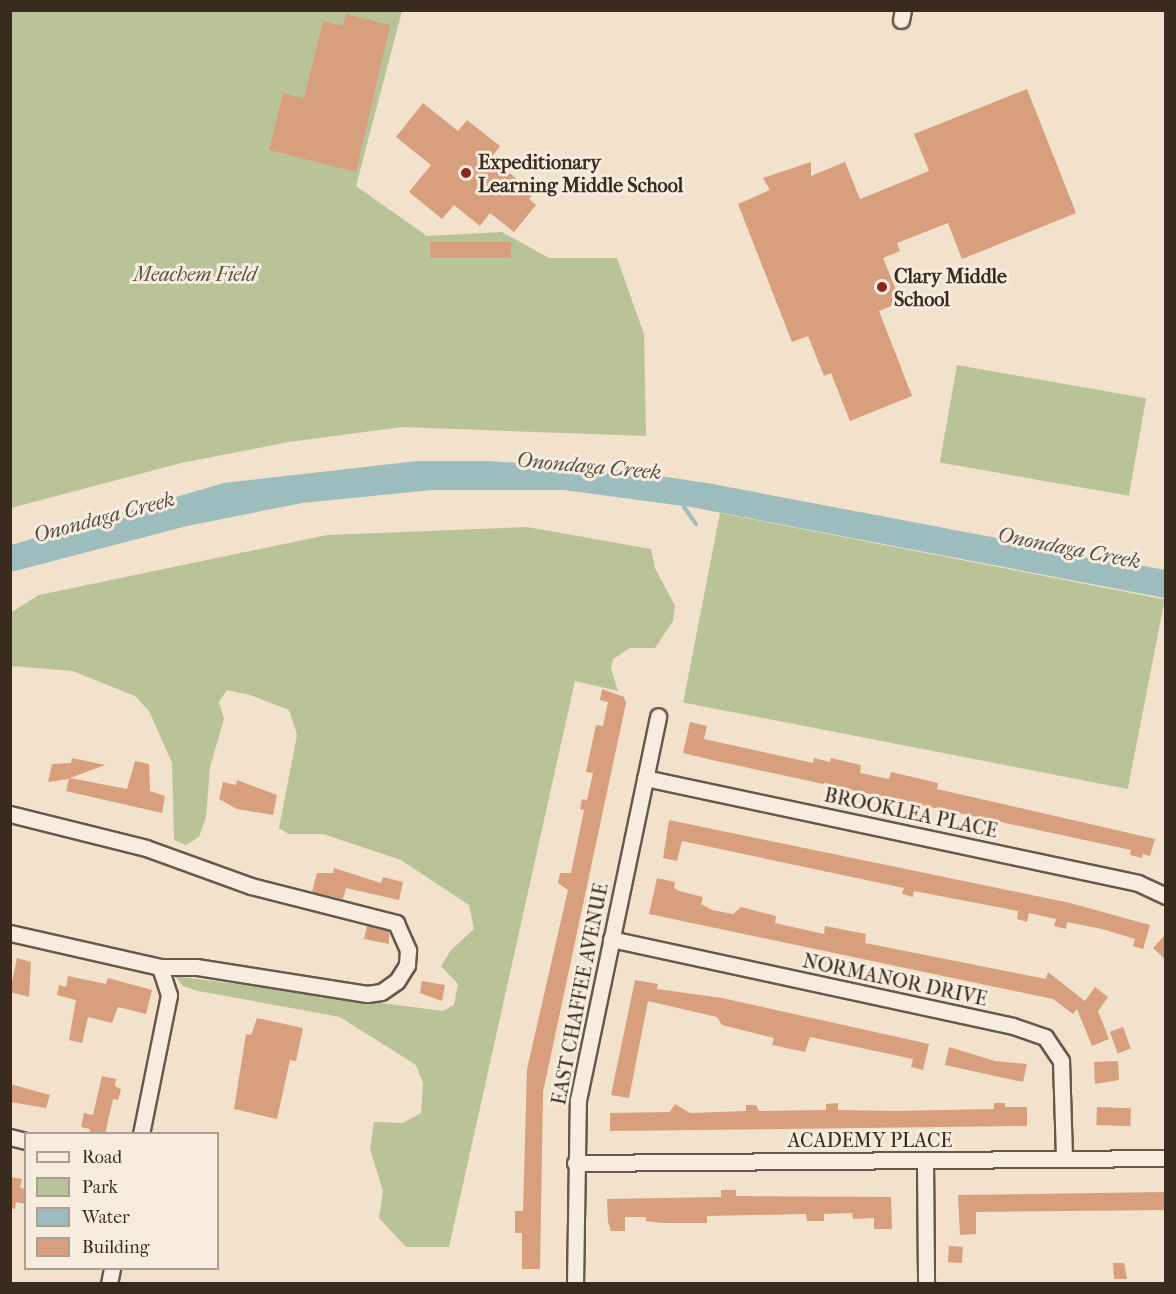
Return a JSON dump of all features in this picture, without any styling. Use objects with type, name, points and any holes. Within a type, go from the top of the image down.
[{"type":"street","name":"EAST CHAFFEE AVENUE","points":[[575,1284],[575,1162],[578,1100],[658,716]]},
{"type":"street","name":"BROOKLEA PLACE","points":[[645,778],[1138,883],[1166,896]]},
{"type":"street","points":[[10,814],[146,848],[251,886],[396,923],[408,950],[397,981],[381,992],[367,994],[196,967],[160,968],[10,933]]},
{"type":"street","name":"NORMANOR DRIVE","points":[[611,939],[1013,1026],[1045,1037],[1055,1046],[1061,1062],[1064,1160]]},
{"type":"street","points":[[141,1132],[168,1003],[160,968]]},
{"type":"street","name":"ACADEMY PLACE","points":[[575,1162],[1166,1158]]},
{"type":"street","points":[[925,1161],[926,1284]]},
{"type":"green space","name":"Meachem Field","points":[[11,11],[402,11],[356,186],[427,236],[502,232],[549,258],[617,258],[644,334],[646,436],[402,427],[289,442],[181,463],[11,508]]},
{"type":"green space","points":[[957,365],[1146,398],[1129,496],[940,462]]},
{"type":"green space","points":[[720,513],[1165,599],[1128,789],[683,702]]},
{"type":"green space","points":[[527,527],[651,549],[655,568],[675,606],[673,621],[655,648],[630,648],[613,659],[611,669],[618,691],[575,681],[449,1247],[406,1247],[379,1218],[383,1191],[370,1149],[374,1122],[403,1123],[421,1113],[423,1083],[416,1065],[340,1017],[198,991],[183,986],[175,976],[443,1011],[454,1005],[458,984],[441,966],[451,950],[474,929],[469,905],[401,860],[323,834],[288,834],[279,828],[297,735],[289,710],[250,695],[227,690],[219,702],[224,719],[210,767],[206,817],[199,837],[186,845],[174,840],[172,763],[149,711],[135,696],[73,671],[11,666],[10,613],[39,595],[327,535]]},
{"type":"water","points":[[418,461],[488,461],[619,470],[707,483],[1165,570],[1165,598],[691,507],[564,490],[432,490],[302,503],[187,526],[11,572],[11,545],[224,483]]},
{"type":"building","points":[[346,14],[390,25],[356,172],[269,150],[283,93],[304,98],[323,21],[343,26]]},
{"type":"building","name":"Clary Middle School","points":[[1027,89],[1076,213],[962,259],[948,223],[897,243],[900,251],[883,258],[901,302],[879,311],[912,396],[850,421],[831,373],[824,376],[808,336],[792,342],[738,204],[770,190],[763,178],[811,162],[811,176],[845,162],[860,199],[929,171],[914,134]]},
{"type":"building","points":[[423,103],[458,131],[467,120],[500,146],[491,158],[534,193],[529,199],[536,205],[514,232],[490,213],[480,226],[454,205],[442,219],[409,192],[431,165],[396,137]]},
{"type":"building","points":[[430,242],[511,242],[511,258],[430,258]]},
{"type":"building","points":[[602,689],[624,697],[626,703],[543,1092],[540,1269],[522,1269],[522,1233],[515,1233],[515,1211],[523,1211],[527,1069],[568,890],[558,883],[560,873],[571,873],[584,810],[580,809],[582,799],[587,800],[593,773],[586,772],[596,725],[603,726],[608,702],[600,700]]},
{"type":"building","points":[[690,722],[707,726],[704,739],[813,763],[814,758],[830,762],[831,758],[861,765],[860,773],[889,779],[891,772],[938,783],[937,789],[1155,839],[1150,856],[1143,854],[1142,858],[1130,855],[1131,850],[683,753]]},
{"type":"building","points":[[72,758],[105,765],[70,778],[127,789],[135,761],[149,764],[150,791],[165,796],[162,813],[66,791],[69,779],[48,782],[52,764],[71,763]]},
{"type":"building","points":[[237,780],[277,795],[273,815],[237,809],[219,799],[223,782],[236,785]]},
{"type":"building","points":[[669,820],[1070,903],[1150,925],[1143,949],[1133,946],[1135,939],[1102,929],[1067,922],[1066,929],[1054,926],[1056,919],[1029,913],[1027,922],[1017,919],[1018,911],[914,891],[913,897],[902,894],[904,888],[682,841],[677,861],[663,858]]},
{"type":"building","points":[[334,868],[381,883],[383,877],[403,882],[399,900],[346,888],[343,899],[312,892],[317,873],[333,873]]},
{"type":"building","points":[[657,878],[675,882],[674,888],[679,891],[703,897],[701,904],[712,910],[733,914],[741,907],[776,916],[775,923],[824,934],[825,926],[866,934],[865,943],[1046,979],[1048,972],[1085,1001],[1095,987],[1108,997],[1098,1011],[1109,1039],[1092,1046],[1077,1009],[1073,1014],[1053,999],[649,914]]},
{"type":"building","points":[[367,926],[389,931],[389,944],[364,939]]},
{"type":"building","points":[[1166,934],[1166,960],[1153,948]]},
{"type":"building","points":[[17,958],[31,962],[29,997],[10,992]]},
{"type":"building","points":[[68,976],[106,984],[108,978],[152,990],[146,1014],[118,1007],[112,1023],[88,1017],[82,1043],[69,1040],[76,1000],[57,995],[59,985],[66,987]]},
{"type":"building","points":[[635,980],[658,984],[657,989],[722,998],[929,1044],[923,1070],[911,1067],[913,1059],[810,1037],[805,1052],[772,1045],[774,1038],[722,1025],[717,1017],[648,1001],[629,1098],[611,1095]]},
{"type":"building","points":[[422,981],[445,985],[442,1001],[420,993]]},
{"type":"building","points":[[257,1018],[303,1028],[296,1061],[290,1060],[277,1119],[234,1109],[246,1034],[251,1035]]},
{"type":"building","points":[[1123,1027],[1131,1049],[1118,1053],[1110,1032]]},
{"type":"building","points":[[949,1047],[995,1061],[1027,1064],[1023,1082],[945,1065]]},
{"type":"building","points":[[1118,1061],[1119,1080],[1095,1084],[1094,1062]]},
{"type":"building","points":[[102,1076],[116,1079],[115,1086],[121,1089],[118,1100],[113,1099],[105,1132],[89,1132],[90,1129],[81,1127],[84,1113],[93,1115]]},
{"type":"building","points":[[10,1084],[50,1095],[46,1108],[10,1102]]},
{"type":"building","points":[[838,1103],[838,1110],[895,1111],[994,1109],[994,1103],[1005,1103],[1005,1107],[1027,1107],[1027,1126],[610,1131],[610,1113],[670,1112],[675,1104],[690,1113],[746,1111],[746,1105],[756,1105],[759,1111],[826,1110],[826,1104]]},
{"type":"building","points":[[1097,1107],[1131,1108],[1130,1126],[1096,1125]]},
{"type":"building","points":[[10,1177],[22,1179],[20,1188],[24,1189],[24,1204],[16,1202],[15,1209],[10,1208]]},
{"type":"building","points":[[721,1190],[736,1190],[736,1196],[891,1197],[892,1229],[874,1229],[874,1218],[853,1219],[852,1213],[824,1214],[824,1221],[807,1221],[806,1214],[707,1216],[707,1223],[663,1223],[646,1221],[646,1217],[625,1217],[625,1231],[611,1231],[608,1222],[607,1199],[721,1197]]},
{"type":"building","points":[[1166,1192],[1166,1210],[976,1212],[976,1234],[960,1235],[958,1195]]},
{"type":"building","points":[[949,1246],[963,1247],[962,1263],[948,1262]]},
{"type":"building","points":[[1113,1263],[1124,1263],[1127,1279],[1114,1279]]},
{"type":"waterway","points":[[684,507],[696,524]]},
{"type":"place","name":"Expeditionary Learning Middle School","points":[[466,173]]},
{"type":"place","name":"Clary Middle School","points":[[882,287]]},
{"type":"water label","name":"Onondaga Creek","points":[[589,466]]},
{"type":"water label","name":"Onondaga Creek","points":[[104,517]]},
{"type":"water label","name":"Onondaga Creek","points":[[1069,548]]}]
